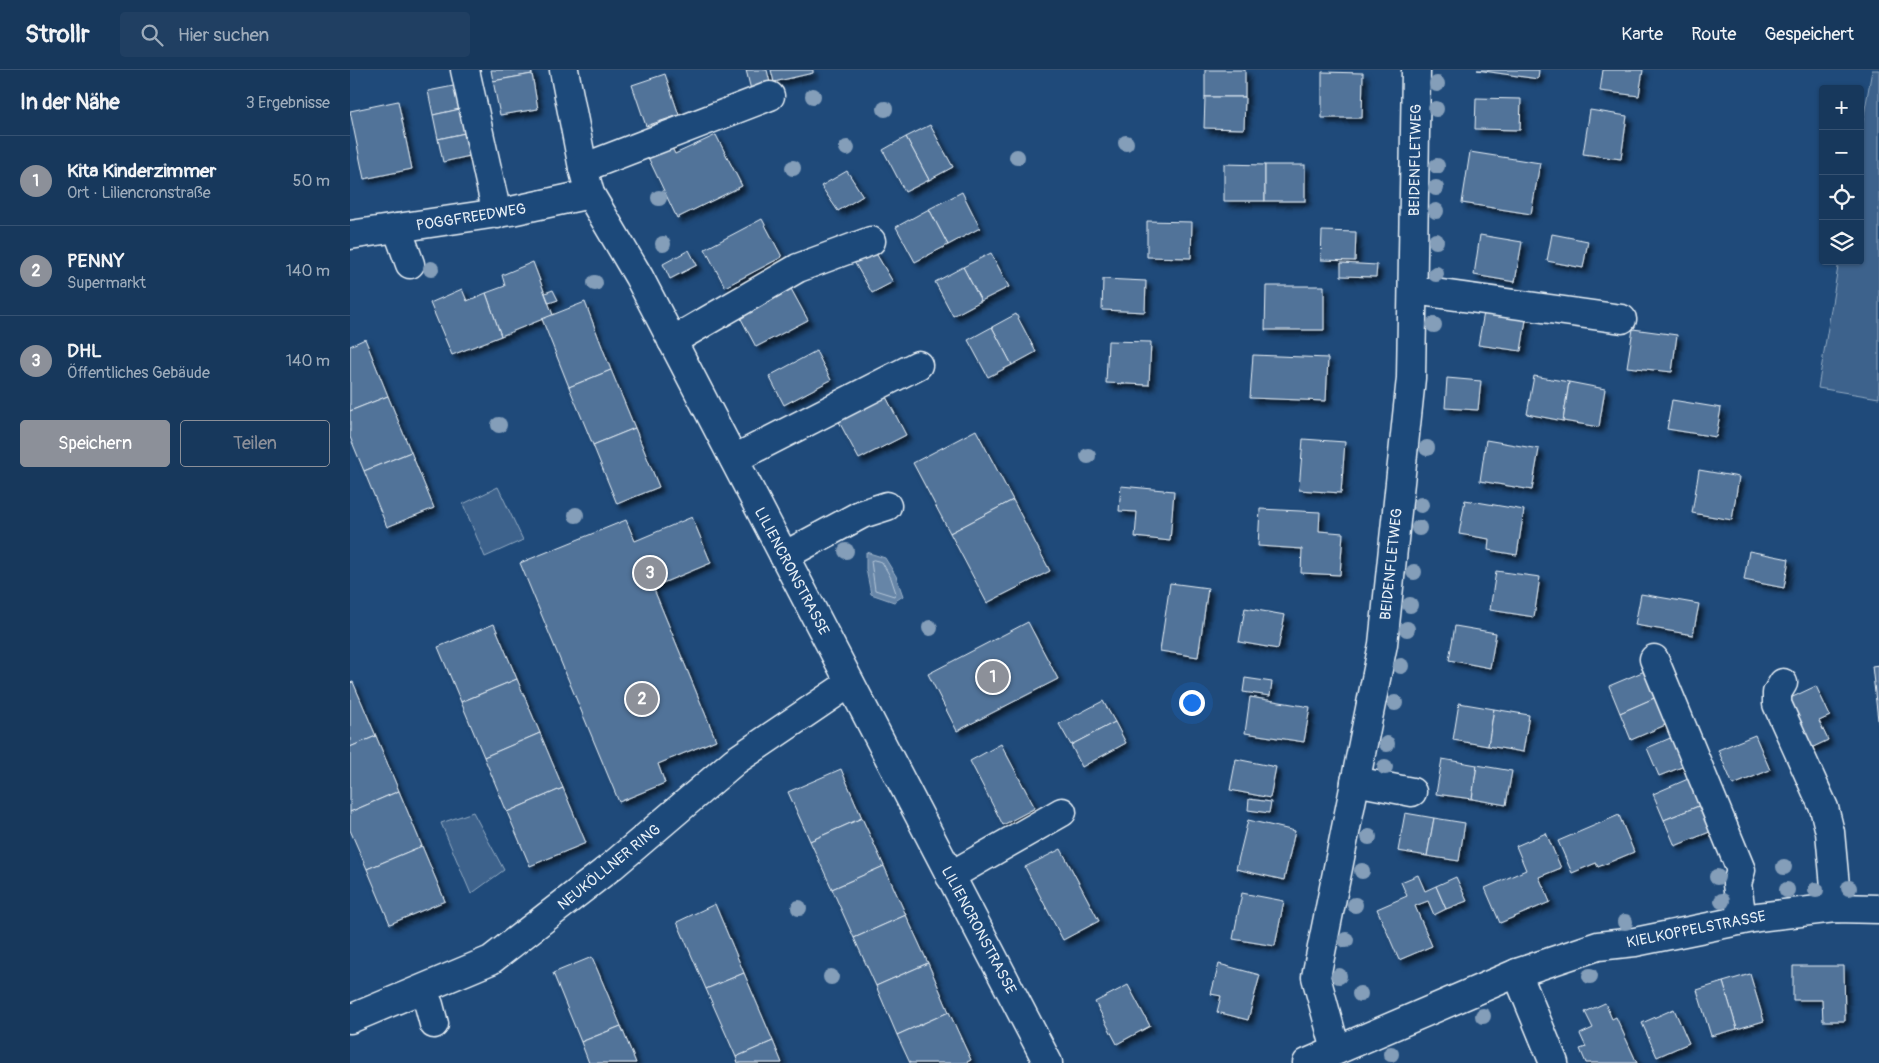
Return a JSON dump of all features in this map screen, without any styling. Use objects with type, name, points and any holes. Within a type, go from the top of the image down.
[{"type":"street","points":[[465,70],[497,214]]},
{"type":"street","name":"LILIENCRONSTRASSE","points":[[564,70],[587,182],[639,277],[1048,1063]]},
{"type":"street","name":"BEIDENFLETWEG","points":[[1336,1050],[1316,976],[1383,644],[1411,378],[1416,70]]},
{"type":"street","points":[[587,182],[770,96]]},
{"type":"street","points":[[587,182],[636,165]]},
{"type":"street","name":"POGGFREEDWEG","points":[[350,235],[497,214],[587,182]]},
{"type":"street","points":[[397,228],[410,264]]},
{"type":"street","points":[[672,341],[798,268],[871,241]]},
{"type":"street","points":[[1412,290],[1622,319]]},
{"type":"street","points":[[734,459],[918,365]]},
{"type":"street","points":[[784,556],[862,514],[887,506]]},
{"type":"street","points":[[1654,659],[1741,870],[1736,884],[1742,920]]},
{"type":"street","name":"NEUKÖLLNER RING","points":[[350,1020],[492,960],[612,866],[735,761],[850,683]]},
{"type":"street","points":[[1783,683],[1777,693],[1777,704],[1824,808],[1830,832],[1837,908]]},
{"type":"street","points":[[1355,781],[1412,792]]},
{"type":"street","points":[[950,876],[1062,812]]},
{"type":"street","name":"KIELKOPPELSTRASSE","points":[[1307,1063],[1517,973],[1598,946],[1636,942],[1742,920],[1837,908],[1879,909]]},
{"type":"street","points":[[1517,973],[1554,1063]]},
{"type":"street","points":[[422,990],[429,1005],[434,1024]]},
{"type":"shaded area","points":[[1872,70],[1879,70],[1879,398],[1818,388],[1838,265],[1864,265],[1864,115]]},
{"type":"shaded area","points":[[498,487],[523,540],[485,557],[463,504]]},
{"type":"shaded area","points":[[473,812],[504,870],[471,894],[441,823]]},
{"type":"water","points":[[866,552],[885,558],[896,576],[903,596],[894,602],[871,594],[866,569]]},
{"type":"building","points":[[491,70],[531,70],[532,74],[493,81]]},
{"type":"building","points":[[746,70],[767,70],[772,91],[752,94]]},
{"type":"building","points":[[771,70],[813,70],[813,73],[774,82]]},
{"type":"building","points":[[1205,70],[1245,70],[1245,97],[1205,97]]},
{"type":"building","points":[[1477,70],[1539,70],[1538,79]]},
{"type":"building","points":[[1603,70],[1643,70],[1639,96],[1600,91]]},
{"type":"building","points":[[1322,72],[1363,73],[1362,118],[1322,118]]},
{"type":"building","points":[[532,74],[538,109],[500,115],[493,81]]},
{"type":"building","points":[[665,74],[679,115],[646,126],[632,85]]},
{"type":"building","points":[[464,84],[469,107],[433,115],[428,91]]},
{"type":"building","points":[[1205,97],[1245,97],[1244,129],[1204,128]]},
{"type":"building","points":[[1476,98],[1521,99],[1520,130],[1475,129]]},
{"type":"building","points":[[398,101],[412,169],[364,179],[350,111]]},
{"type":"building","points":[[469,107],[474,131],[438,139],[433,115]]},
{"type":"building","points":[[1590,110],[1627,116],[1621,159],[1583,154]]},
{"type":"building","points":[[930,125],[953,167],[929,180],[906,137]]},
{"type":"building","points":[[474,131],[479,154],[443,162],[438,139]]},
{"type":"building","points":[[716,135],[742,186],[677,218],[646,153],[669,142],[675,154]]},
{"type":"building","points":[[906,137],[929,180],[905,192],[883,150]]},
{"type":"building","points":[[1470,152],[1540,163],[1531,214],[1462,203]]},
{"type":"building","points":[[1224,164],[1265,165],[1265,201],[1224,201]]},
{"type":"building","points":[[1265,165],[1305,165],[1305,201],[1265,201]]},
{"type":"building","points":[[847,171],[863,196],[838,211],[821,186]]},
{"type":"building","points":[[962,192],[980,228],[948,245],[929,209]]},
{"type":"building","points":[[929,209],[948,245],[915,262],[896,227]]},
{"type":"building","points":[[762,219],[782,257],[725,287],[705,249]]},
{"type":"building","points":[[1147,221],[1192,222],[1191,258],[1147,257]]},
{"type":"building","points":[[1322,231],[1356,232],[1355,261],[1321,260]]},
{"type":"building","points":[[1552,234],[1588,241],[1583,268],[1547,261]]},
{"type":"building","points":[[1480,235],[1522,242],[1515,282],[1474,275]]},
{"type":"building","points":[[689,250],[697,265],[670,279],[663,264]]},
{"type":"building","points":[[874,250],[893,282],[872,293],[853,260]]},
{"type":"building","points":[[991,253],[1009,287],[981,301],[963,267]]},
{"type":"building","points":[[533,262],[553,315],[501,336],[486,293],[505,286],[502,275]]},
{"type":"building","points":[[1341,263],[1377,265],[1376,277],[1341,276]]},
{"type":"building","points":[[963,267],[981,301],[953,316],[935,282]]},
{"type":"building","points":[[1103,279],[1146,281],[1145,312],[1102,310]]},
{"type":"building","points":[[1266,286],[1324,286],[1324,330],[1265,330]]},
{"type":"building","points":[[790,287],[808,320],[756,347],[739,315]]},
{"type":"building","points":[[462,289],[467,301],[486,293],[501,336],[452,355],[430,303]]},
{"type":"building","points":[[553,290],[558,300],[549,303],[545,293]]},
{"type":"building","points":[[585,302],[611,370],[569,387],[542,319]]},
{"type":"building","points":[[1485,307],[1527,314],[1521,351],[1478,345]]},
{"type":"building","points":[[1016,314],[1036,352],[1012,365],[992,327]]},
{"type":"building","points":[[992,327],[1012,365],[988,377],[968,340]]},
{"type":"building","points":[[1633,329],[1677,335],[1672,372],[1627,367]]},
{"type":"building","points":[[365,339],[388,396],[350,411],[350,346]]},
{"type":"building","points":[[1108,341],[1151,342],[1149,385],[1106,383]]},
{"type":"building","points":[[816,351],[831,380],[784,405],[769,376]]},
{"type":"building","points":[[1253,355],[1328,358],[1326,401],[1250,398]]},
{"type":"building","points":[[611,370],[635,428],[593,445],[569,387]]},
{"type":"building","points":[[1534,376],[1569,382],[1563,421],[1527,414]]},
{"type":"building","points":[[1447,378],[1481,381],[1478,410],[1445,408]]},
{"type":"building","points":[[1569,382],[1605,389],[1599,427],[1563,421]]},
{"type":"building","points":[[884,393],[906,435],[859,459],[837,418]]},
{"type":"building","points":[[388,396],[411,452],[364,471],[350,437],[350,411]]},
{"type":"building","points":[[1672,400],[1721,408],[1716,437],[1667,429]]},
{"type":"building","points":[[635,428],[659,487],[617,504],[593,445]]},
{"type":"building","points":[[976,430],[1013,500],[950,533],[913,463]]},
{"type":"building","points":[[1303,439],[1345,442],[1341,493],[1299,490]]},
{"type":"building","points":[[1486,440],[1539,449],[1532,490],[1480,481]]},
{"type":"building","points":[[411,452],[434,508],[387,527],[364,471]]},
{"type":"building","points":[[1699,470],[1739,477],[1732,520],[1692,513]]},
{"type":"building","points":[[1121,486],[1174,491],[1170,541],[1135,537],[1137,512],[1119,511]]},
{"type":"building","points":[[1013,500],[1050,571],[987,603],[950,533]]},
{"type":"building","points":[[1465,500],[1524,510],[1517,555],[1488,550],[1489,539],[1459,534]]},
{"type":"building","points":[[1260,509],[1320,512],[1319,531],[1343,533],[1340,575],[1301,573],[1302,549],[1258,546]]},
{"type":"building","points":[[692,517],[711,563],[653,587],[716,740],[658,764],[665,783],[619,802],[520,563],[626,520],[635,541]]},
{"type":"building","points":[[1749,551],[1789,559],[1784,588],[1744,580]]},
{"type":"building","points":[[1496,571],[1540,577],[1534,617],[1490,610]]},
{"type":"building","points":[[1170,583],[1208,588],[1198,657],[1160,651]]},
{"type":"building","points":[[1641,594],[1699,604],[1693,635],[1635,625]]},
{"type":"building","points":[[1245,608],[1285,615],[1278,649],[1239,642]]},
{"type":"building","points":[[1028,622],[1058,679],[957,731],[928,674]]},
{"type":"building","points":[[494,624],[517,679],[461,702],[438,647]]},
{"type":"building","points":[[1455,626],[1496,633],[1490,668],[1449,660]]},
{"type":"building","points":[[1879,665],[1879,729],[1872,666]]},
{"type":"building","points":[[1647,670],[1659,696],[1620,713],[1609,686]]},
{"type":"building","points":[[1245,678],[1272,682],[1270,696],[1243,692]]},
{"type":"building","points":[[517,679],[540,733],[484,757],[461,702]]},
{"type":"building","points":[[353,682],[376,736],[350,747],[350,683]]},
{"type":"building","points":[[1816,686],[1830,716],[1819,721],[1828,740],[1805,751],[1782,702]]},
{"type":"building","points":[[1659,696],[1670,723],[1631,740],[1620,713]]},
{"type":"building","points":[[1250,697],[1310,707],[1304,742],[1245,733]]},
{"type":"building","points":[[1103,701],[1115,722],[1071,745],[1059,724]]},
{"type":"building","points":[[1459,703],[1494,709],[1488,746],[1453,740]]},
{"type":"building","points":[[1494,709],[1529,715],[1523,752],[1488,746]]},
{"type":"building","points":[[1115,722],[1126,743],[1082,767],[1071,745]]},
{"type":"building","points":[[540,733],[563,788],[507,812],[484,757]]},
{"type":"building","points":[[1755,735],[1770,770],[1733,785],[1718,750]]},
{"type":"building","points":[[376,736],[399,791],[350,812],[350,747]]},
{"type":"building","points":[[1675,736],[1687,765],[1659,776],[1647,748]]},
{"type":"building","points":[[1001,744],[1035,808],[1003,825],[970,761]]},
{"type":"building","points":[[1236,759],[1276,767],[1270,798],[1230,790]]},
{"type":"building","points":[[1442,759],[1477,765],[1472,799],[1436,794]]},
{"type":"building","points":[[1477,765],[1512,771],[1506,805],[1472,799]]},
{"type":"building","points":[[841,769],[862,818],[810,841],[788,792]]},
{"type":"building","points":[[1695,776],[1706,803],[1664,820],[1653,794]]},
{"type":"building","points":[[563,788],[586,843],[530,866],[507,812]]},
{"type":"building","points":[[399,791],[422,846],[367,869],[350,830],[350,812]]},
{"type":"building","points":[[1249,799],[1271,802],[1269,813],[1248,810]]},
{"type":"building","points":[[1706,803],[1717,829],[1675,846],[1664,820]]},
{"type":"building","points":[[1405,813],[1434,818],[1427,856],[1398,851]]},
{"type":"building","points":[[1619,815],[1634,852],[1598,867],[1596,863],[1572,873],[1558,841]]},
{"type":"building","points":[[862,818],[884,866],[832,889],[810,841]]},
{"type":"building","points":[[1434,818],[1465,823],[1459,861],[1427,856]]},
{"type":"building","points":[[1248,820],[1295,831],[1284,880],[1236,869]]},
{"type":"building","points":[[1546,833],[1561,868],[1539,877],[1550,902],[1500,923],[1485,888],[1526,870],[1516,846]]},
{"type":"building","points":[[422,846],[445,901],[390,924],[367,869]]},
{"type":"building","points":[[1061,849],[1099,921],[1063,940],[1025,867]]},
{"type":"building","points":[[884,866],[906,915],[854,938],[832,889]]},
{"type":"building","points":[[1418,875],[1425,891],[1436,886],[1446,909],[1434,915],[1428,901],[1415,906],[1432,946],[1399,960],[1377,909],[1407,896],[1401,882]]},
{"type":"building","points":[[1456,877],[1467,901],[1446,909],[1436,886]]},
{"type":"building","points":[[1242,893],[1284,901],[1275,946],[1233,939]]},
{"type":"building","points":[[715,904],[744,973],[706,989],[677,922]]},
{"type":"building","points":[[906,915],[928,963],[876,986],[854,938]]},
{"type":"building","points":[[592,957],[621,1026],[581,1042],[553,973]]},
{"type":"building","points":[[928,963],[949,1012],[897,1035],[876,986]]},
{"type":"building","points":[[1219,964],[1260,975],[1248,1020],[1217,1012],[1221,996],[1211,994]]},
{"type":"building","points":[[1793,966],[1844,966],[1845,1021],[1823,1021],[1822,1000],[1793,1000]]},
{"type":"building","points":[[744,973],[773,1041],[736,1057],[706,989]]},
{"type":"building","points":[[1750,974],[1764,1021],[1737,1029],[1723,982]]},
{"type":"building","points":[[1723,982],[1737,1029],[1711,1036],[1697,990]]},
{"type":"building","points":[[1128,985],[1150,1026],[1117,1044],[1095,1002]]},
{"type":"building","points":[[1605,1003],[1612,1019],[1616,1017],[1637,1063],[1586,1063],[1580,1049],[1586,1047],[1580,1034],[1593,1028],[1585,1012]]},
{"type":"building","points":[[1674,1009],[1689,1043],[1657,1057],[1642,1023]]},
{"type":"building","points":[[949,1012],[971,1060],[965,1063],[910,1063],[897,1035]]},
{"type":"building","points":[[621,1026],[636,1063],[589,1063],[581,1042]]},
{"type":"building","points":[[773,1041],[782,1063],[738,1063],[736,1057]]},
{"type":"place","name":"DHL","points":[[650,573]]},
{"type":"place","name":"Kita Kinderzimmer","points":[[993,677]]},
{"type":"place","name":"PENNY","points":[[642,699]]}]
